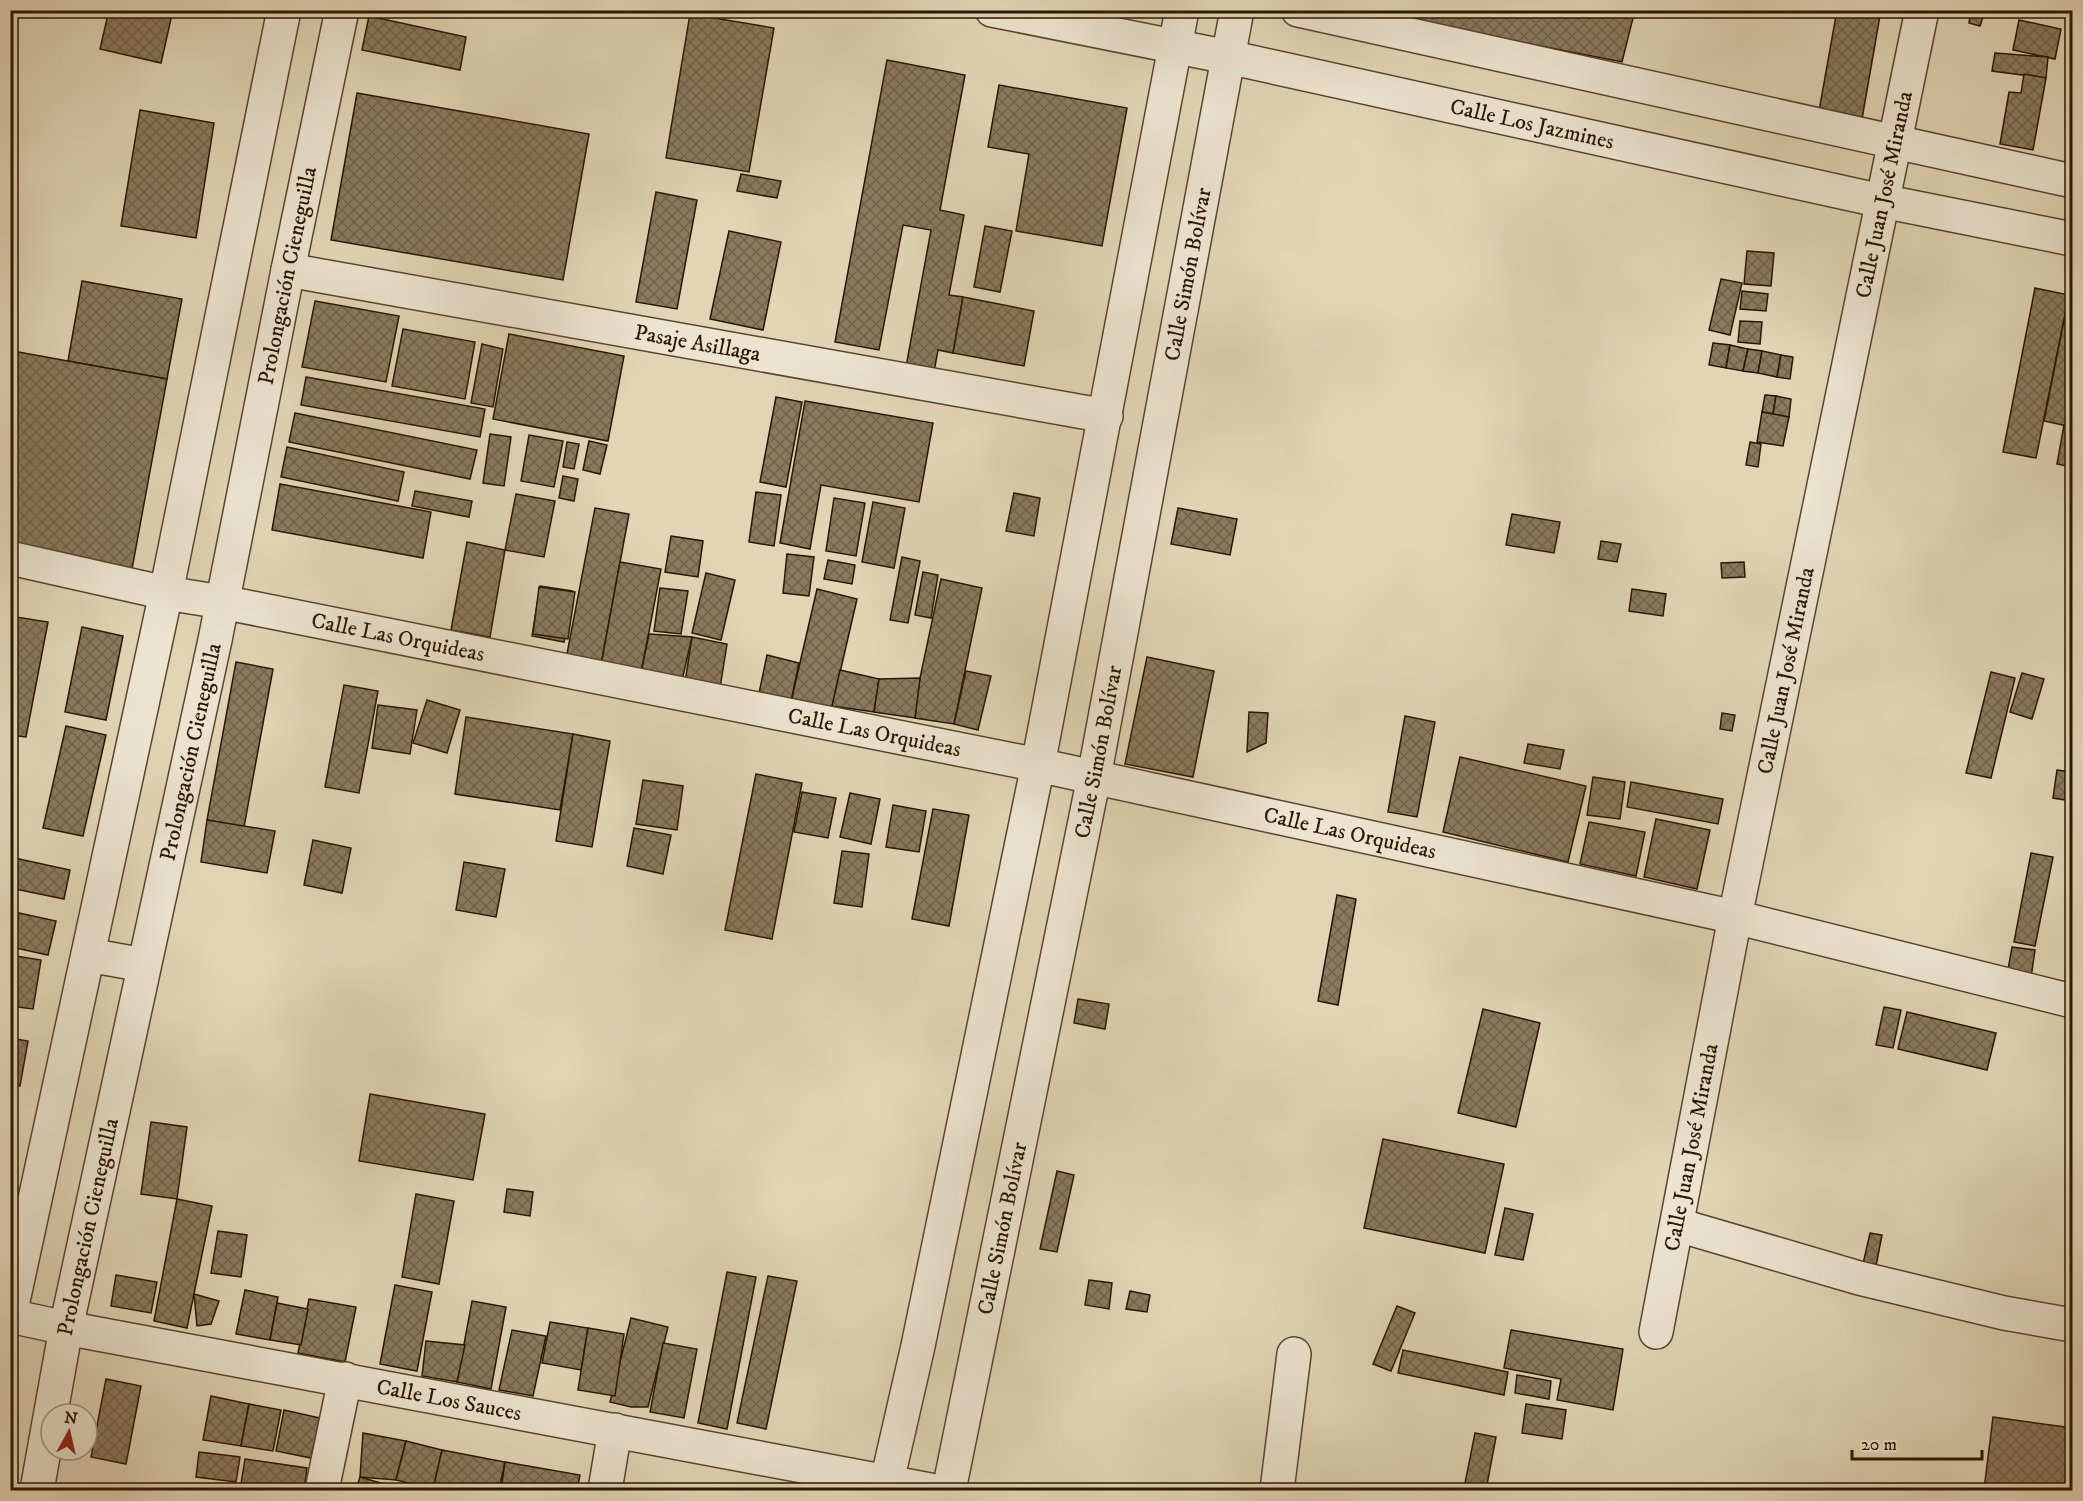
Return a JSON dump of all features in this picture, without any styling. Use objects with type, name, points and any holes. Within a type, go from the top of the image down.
[{"type":"street","points":[[10,1315],[166,593],[284,10]]},
{"type":"street","name":"Prolongación Cieneguilla","points":[[37,1491],[66,1328],[222,602],[342,10]]},
{"type":"street","name":"Calle Los Jazmines","points":[[992,10],[1228,57],[1882,201],[2073,239]]},
{"type":"street","points":[[887,1486],[1038,765],[1182,10]]},
{"type":"street","name":"Calle Simón Bolívar","points":[[950,1491],[1094,777],[1237,10]]},
{"type":"street","points":[[1298,10],[2073,182]]},
{"type":"street","name":"Calle Juan José Miranda","points":[[1656,1332],[1735,917],[1922,10]]},
{"type":"street","name":"Pasaje Asillaga","points":[[288,270],[1106,416]]},
{"type":"street","name":"Calle Las Orquideas","points":[[10,558],[166,593],[222,602],[1094,777],[1735,917],[2073,1001]]},
{"type":"street","points":[[88,955],[144,965]]},
{"type":"street","points":[[1678,1224],[1858,1278],[2004,1312],[2073,1325]]},
{"type":"street","name":"Calle Los Sauces","points":[[10,1315],[66,1328],[615,1430],[887,1486],[930,1491]]},
{"type":"street","points":[[1277,1491],[1294,1354]]},
{"type":"street","points":[[322,1491],[345,1379]]},
{"type":"street","points":[[605,1491],[615,1430]]},
{"type":"building","points":[[109,10],[173,10],[161,63],[100,49]]},
{"type":"building","points":[[1420,10],[1635,10],[1622,62],[1418,22]]},
{"type":"building","points":[[1837,10],[1881,10],[1862,119],[1819,111]]},
{"type":"building","points":[[690,14],[774,28],[749,172],[666,158]]},
{"type":"building","points":[[369,16],[466,37],[460,70],[362,50]]},
{"type":"building","points":[[1970,16],[1983,17],[1980,26],[1969,23]]},
{"type":"building","points":[[2019,20],[2061,29],[2055,59],[2013,50]]},
{"type":"building","points":[[1995,53],[2048,57],[2046,78],[1992,71]]},
{"type":"building","points":[[887,60],[965,75],[940,210],[964,215],[949,295],[963,297],[953,353],[938,350],[934,372],[906,367],[931,230],[903,225],[879,350],[835,342]]},
{"type":"building","points":[[2024,74],[2046,78],[2033,150],[2000,144],[2009,92],[2021,93]]},
{"type":"building","points":[[999,85],[1127,108],[1102,246],[1016,231],[1029,154],[988,147]]},
{"type":"building","points":[[357,93],[589,134],[563,280],[331,240]]},
{"type":"building","points":[[140,110],[214,123],[196,238],[121,226]]},
{"type":"building","points":[[741,174],[781,181],[777,198],[737,191]]},
{"type":"building","points":[[656,192],[697,200],[677,309],[636,302]]},
{"type":"building","points":[[985,226],[1012,231],[1000,292],[974,287]]},
{"type":"building","points":[[729,231],[781,242],[763,330],[710,319]]},
{"type":"building","points":[[1747,251],[1774,253],[1771,286],[1744,284]]},
{"type":"building","points":[[1721,279],[1742,283],[1730,335],[1709,330]]},
{"type":"building","points":[[82,281],[182,299],[167,379],[68,361]]},
{"type":"building","points":[[2035,288],[2069,295],[2036,458],[2003,452]]},
{"type":"building","points":[[1742,291],[1768,294],[1766,311],[1740,309]]},
{"type":"building","points":[[2069,295],[2072,295],[2072,427],[2044,421]]},
{"type":"building","points":[[963,297],[1034,311],[1024,366],[953,353]]},
{"type":"building","points":[[315,301],[399,316],[386,382],[302,367]]},
{"type":"building","points":[[1740,321],[1762,322],[1760,344],[1738,342]]},
{"type":"building","points":[[403,329],[475,342],[465,399],[392,386]]},
{"type":"building","points":[[509,334],[624,356],[608,441],[493,419]]},
{"type":"building","points":[[1713,343],[1730,345],[1726,368],[1709,365]]},
{"type":"building","points":[[482,344],[503,349],[493,407],[471,403]]},
{"type":"building","points":[[1730,345],[1748,349],[1743,371],[1726,368]]},
{"type":"building","points":[[1748,349],[1762,351],[1758,373],[1743,371]]},
{"type":"building","points":[[13,351],[167,379],[132,569],[10,546],[10,368]]},
{"type":"building","points":[[1762,351],[1781,355],[1777,377],[1758,373]]},
{"type":"building","points":[[1781,355],[1793,357],[1790,379],[1777,377]]},
{"type":"building","points":[[306,377],[485,409],[480,437],[301,405]]},
{"type":"building","points":[[1765,395],[1776,396],[1773,414],[1762,412]]},
{"type":"building","points":[[1776,396],[1791,399],[1789,417],[1773,414]]},
{"type":"building","points":[[776,397],[802,402],[786,487],[760,482]]},
{"type":"building","points":[[805,401],[933,423],[919,502],[821,485],[810,549],[780,543]]},
{"type":"building","points":[[1762,412],[1789,417],[1783,446],[1757,442]]},
{"type":"building","points":[[295,413],[477,450],[470,479],[289,442]]},
{"type":"building","points":[[2064,425],[2072,427],[2072,467],[2057,464]]},
{"type":"building","points":[[490,434],[511,437],[504,486],[483,483]]},
{"type":"building","points":[[529,435],[563,441],[554,487],[521,481]]},
{"type":"building","points":[[589,441],[607,445],[600,474],[583,470]]},
{"type":"building","points":[[567,442],[579,444],[574,469],[563,467]]},
{"type":"building","points":[[1750,442],[1761,444],[1758,467],[1746,465]]},
{"type":"building","points":[[287,447],[404,472],[398,501],[281,477]]},
{"type":"building","points":[[563,476],[578,479],[574,501],[559,498]]},
{"type":"building","points":[[280,484],[431,512],[423,558],[272,530]]},
{"type":"building","points":[[415,491],[472,501],[469,517],[412,506]]},
{"type":"building","points":[[756,492],[781,495],[774,546],[749,542]]},
{"type":"building","points":[[1014,493],[1040,498],[1034,536],[1006,531]]},
{"type":"building","points":[[516,494],[555,501],[544,557],[505,550]]},
{"type":"building","points":[[834,498],[865,503],[856,556],[826,551]]},
{"type":"building","points":[[873,502],[905,508],[894,568],[862,562]]},
{"type":"building","points":[[595,508],[629,514],[601,665],[566,659]]},
{"type":"building","points":[[1178,508],[1237,519],[1230,555],[1171,544]]},
{"type":"building","points":[[1512,514],[1560,522],[1554,553],[1506,545]]},
{"type":"building","points":[[671,536],[703,541],[698,577],[665,572]]},
{"type":"building","points":[[1601,541],[1621,544],[1617,562],[1598,559]]},
{"type":"building","points":[[467,542],[505,550],[490,637],[451,630]]},
{"type":"building","points":[[787,554],[814,557],[809,596],[783,593]]},
{"type":"building","points":[[902,557],[920,561],[908,623],[890,620]]},
{"type":"building","points":[[828,560],[855,565],[852,584],[824,579]]},
{"type":"building","points":[[620,562],[661,569],[641,673],[601,665]]},
{"type":"building","points":[[1744,562],[1745,577],[1722,578],[1721,563]]},
{"type":"building","points":[[923,572],[938,575],[931,618],[915,615]]},
{"type":"building","points":[[706,573],[735,580],[721,640],[692,633]]},
{"type":"building","points":[[941,579],[982,588],[954,724],[915,718],[920,678]]},
{"type":"building","points":[[540,586],[572,591],[564,642],[532,636]]},
{"type":"building","points":[[539,587],[575,592],[568,639],[533,634]]},
{"type":"building","points":[[660,588],[688,591],[681,634],[654,631]]},
{"type":"building","points":[[817,589],[857,599],[830,716],[790,706]]},
{"type":"building","points":[[1632,589],[1666,594],[1663,616],[1629,611]]},
{"type":"building","points":[[10,616],[48,622],[26,737],[10,735]]},
{"type":"building","points":[[82,627],[123,636],[106,720],[65,712]]},
{"type":"building","points":[[649,634],[692,637],[681,685],[641,673]]},
{"type":"building","points":[[692,637],[727,644],[719,694],[684,689]]},
{"type":"building","points":[[767,655],[799,663],[790,706],[758,698]]},
{"type":"building","points":[[1147,657],[1214,671],[1193,777],[1125,764]]},
{"type":"building","points":[[236,662],[273,669],[244,827],[207,820]]},
{"type":"building","points":[[840,670],[879,679],[874,712],[832,706]]},
{"type":"building","points":[[966,671],[991,676],[978,730],[954,724]]},
{"type":"building","points":[[1991,672],[2015,678],[1991,778],[1966,773]]},
{"type":"building","points":[[2022,673],[2044,679],[2032,719],[2010,712]]},
{"type":"building","points":[[920,678],[915,718],[874,712],[879,679]]},
{"type":"building","points":[[344,685],[378,691],[359,793],[325,787]]},
{"type":"building","points":[[427,700],[460,710],[447,753],[413,743]]},
{"type":"building","points":[[378,705],[417,710],[410,754],[372,748]]},
{"type":"building","points":[[1249,712],[1268,713],[1266,743],[1247,752]]},
{"type":"building","points":[[1722,713],[1735,715],[1732,731],[1720,729]]},
{"type":"building","points":[[1405,716],[1435,722],[1417,817],[1388,812]]},
{"type":"building","points":[[466,717],[573,734],[560,810],[455,794]]},
{"type":"building","points":[[66,726],[106,735],[83,836],[43,828]]},
{"type":"building","points":[[573,734],[610,741],[592,847],[556,841]]},
{"type":"building","points":[[1528,744],[1564,750],[1560,769],[1524,763]]},
{"type":"building","points":[[1460,757],[1586,786],[1568,862],[1443,832]]},
{"type":"building","points":[[2057,770],[2072,772],[2072,801],[2053,798]]},
{"type":"building","points":[[756,774],[802,783],[772,939],[725,930]]},
{"type":"building","points":[[1593,777],[1625,782],[1620,819],[1587,815]]},
{"type":"building","points":[[643,780],[683,786],[677,830],[636,824]]},
{"type":"building","points":[[1631,782],[1723,799],[1718,824],[1627,807]]},
{"type":"building","points":[[802,792],[836,798],[828,838],[794,832]]},
{"type":"building","points":[[850,793],[880,799],[871,844],[840,837]]},
{"type":"building","points":[[893,805],[926,811],[919,852],[886,847]]},
{"type":"building","points":[[933,809],[969,815],[949,926],[912,919]]},
{"type":"building","points":[[1656,819],[1710,830],[1697,889],[1644,877]]},
{"type":"building","points":[[207,820],[275,831],[267,873],[201,862]]},
{"type":"building","points":[[1589,822],[1645,832],[1636,876],[1580,864]]},
{"type":"building","points":[[634,828],[671,835],[663,874],[627,866]]},
{"type":"building","points":[[313,840],[351,848],[342,893],[304,885]]},
{"type":"building","points":[[842,851],[869,854],[862,907],[834,903]]},
{"type":"building","points":[[2031,853],[2053,857],[2035,946],[2014,942]]},
{"type":"building","points":[[10,857],[70,870],[64,899],[10,888]]},
{"type":"building","points":[[464,862],[505,869],[496,917],[456,910]]},
{"type":"building","points":[[1337,895],[1356,899],[1338,1005],[1318,1001]]},
{"type":"building","points":[[19,913],[56,921],[48,955],[11,947]]},
{"type":"building","points":[[2012,947],[2035,950],[2031,978],[2007,975]]},
{"type":"building","points":[[10,955],[41,960],[33,1009],[10,1006]]},
{"type":"building","points":[[1078,999],[1109,1004],[1105,1029],[1074,1023]]},
{"type":"building","points":[[1884,1007],[1901,1010],[1893,1048],[1876,1045]]},
{"type":"building","points":[[1483,1009],[1540,1023],[1516,1127],[1458,1113]]},
{"type":"building","points":[[1907,1012],[1996,1033],[1987,1070],[1898,1049]]},
{"type":"building","points":[[10,1038],[28,1041],[20,1086],[10,1085]]},
{"type":"building","points":[[370,1094],[485,1114],[473,1180],[359,1161]]},
{"type":"building","points":[[151,1122],[187,1127],[177,1199],[141,1194]]},
{"type":"building","points":[[1383,1139],[1504,1164],[1485,1253],[1364,1228]]},
{"type":"building","points":[[1057,1171],[1074,1175],[1057,1252],[1040,1249]]},
{"type":"building","points":[[507,1189],[533,1192],[530,1216],[504,1212]]},
{"type":"building","points":[[416,1194],[454,1201],[439,1284],[402,1277]]},
{"type":"building","points":[[177,1199],[212,1206],[187,1328],[154,1321]]},
{"type":"building","points":[[1505,1208],[1533,1214],[1523,1260],[1495,1255]]},
{"type":"building","points":[[218,1231],[247,1235],[241,1277],[211,1273]]},
{"type":"building","points":[[1870,1233],[1882,1235],[1876,1266],[1863,1264]]},
{"type":"building","points":[[727,1272],[756,1277],[727,1429],[698,1423]]},
{"type":"building","points":[[116,1275],[157,1282],[151,1313],[111,1306]]},
{"type":"building","points":[[768,1276],[797,1281],[766,1429],[737,1423]]},
{"type":"building","points":[[1089,1280],[1112,1283],[1109,1309],[1085,1305]]},
{"type":"building","points":[[395,1285],[432,1292],[417,1371],[380,1364]]},
{"type":"building","points":[[245,1290],[278,1297],[270,1340],[236,1334]]},
{"type":"building","points":[[1130,1291],[1150,1295],[1147,1312],[1126,1309]]},
{"type":"building","points":[[194,1294],[219,1301],[211,1324],[197,1326]]},
{"type":"building","points":[[309,1299],[356,1307],[345,1362],[298,1353]]},
{"type":"building","points":[[472,1301],[506,1307],[491,1389],[457,1382]]},
{"type":"building","points":[[277,1303],[308,1309],[301,1345],[270,1340]]},
{"type":"building","points":[[1397,1306],[1415,1313],[1391,1371],[1373,1364]]},
{"type":"building","points":[[631,1318],[668,1327],[648,1407],[631,1407],[610,1402]]},
{"type":"building","points":[[550,1322],[588,1328],[581,1370],[542,1363]]},
{"type":"building","points":[[588,1328],[624,1334],[615,1396],[578,1390]]},
{"type":"building","points":[[512,1330],[546,1336],[533,1396],[499,1390]]},
{"type":"building","points":[[1511,1330],[1623,1349],[1613,1410],[1557,1400],[1561,1379],[1504,1368]]},
{"type":"building","points":[[426,1341],[465,1345],[457,1382],[422,1376]]},
{"type":"building","points":[[663,1343],[697,1349],[684,1418],[650,1412]]},
{"type":"building","points":[[1403,1350],[1508,1372],[1504,1395],[1398,1373]]},
{"type":"building","points":[[1517,1375],[1551,1381],[1549,1399],[1515,1393]]},
{"type":"building","points":[[106,1379],[141,1386],[126,1464],[99,1459],[99,1415]]},
{"type":"building","points":[[211,1396],[249,1404],[241,1446],[203,1440]]},
{"type":"building","points":[[249,1404],[281,1410],[273,1451],[241,1446]]},
{"type":"building","points":[[1526,1404],[1566,1410],[1562,1439],[1522,1433]]},
{"type":"building","points":[[284,1410],[320,1418],[311,1458],[276,1451]]},
{"type":"building","points":[[1993,1417],[2072,1428],[2064,1490],[1984,1490]]},
{"type":"building","points":[[363,1433],[406,1441],[396,1480],[360,1477]]},
{"type":"building","points":[[1475,1433],[1496,1437],[1486,1490],[1464,1488]]},
{"type":"building","points":[[406,1441],[442,1450],[433,1489],[396,1480]]},
{"type":"building","points":[[442,1450],[505,1462],[499,1490],[433,1489]]},
{"type":"building","points":[[199,1452],[240,1457],[236,1482],[196,1477]]},
{"type":"building","points":[[245,1459],[307,1468],[304,1490],[240,1490]]},
{"type":"building","points":[[505,1462],[580,1475],[577,1490],[501,1490]]},
{"type":"building","points":[[360,1477],[402,1489],[356,1490]]},
{"type":"building","points":[[192,1484],[235,1490],[192,1490]]}]
